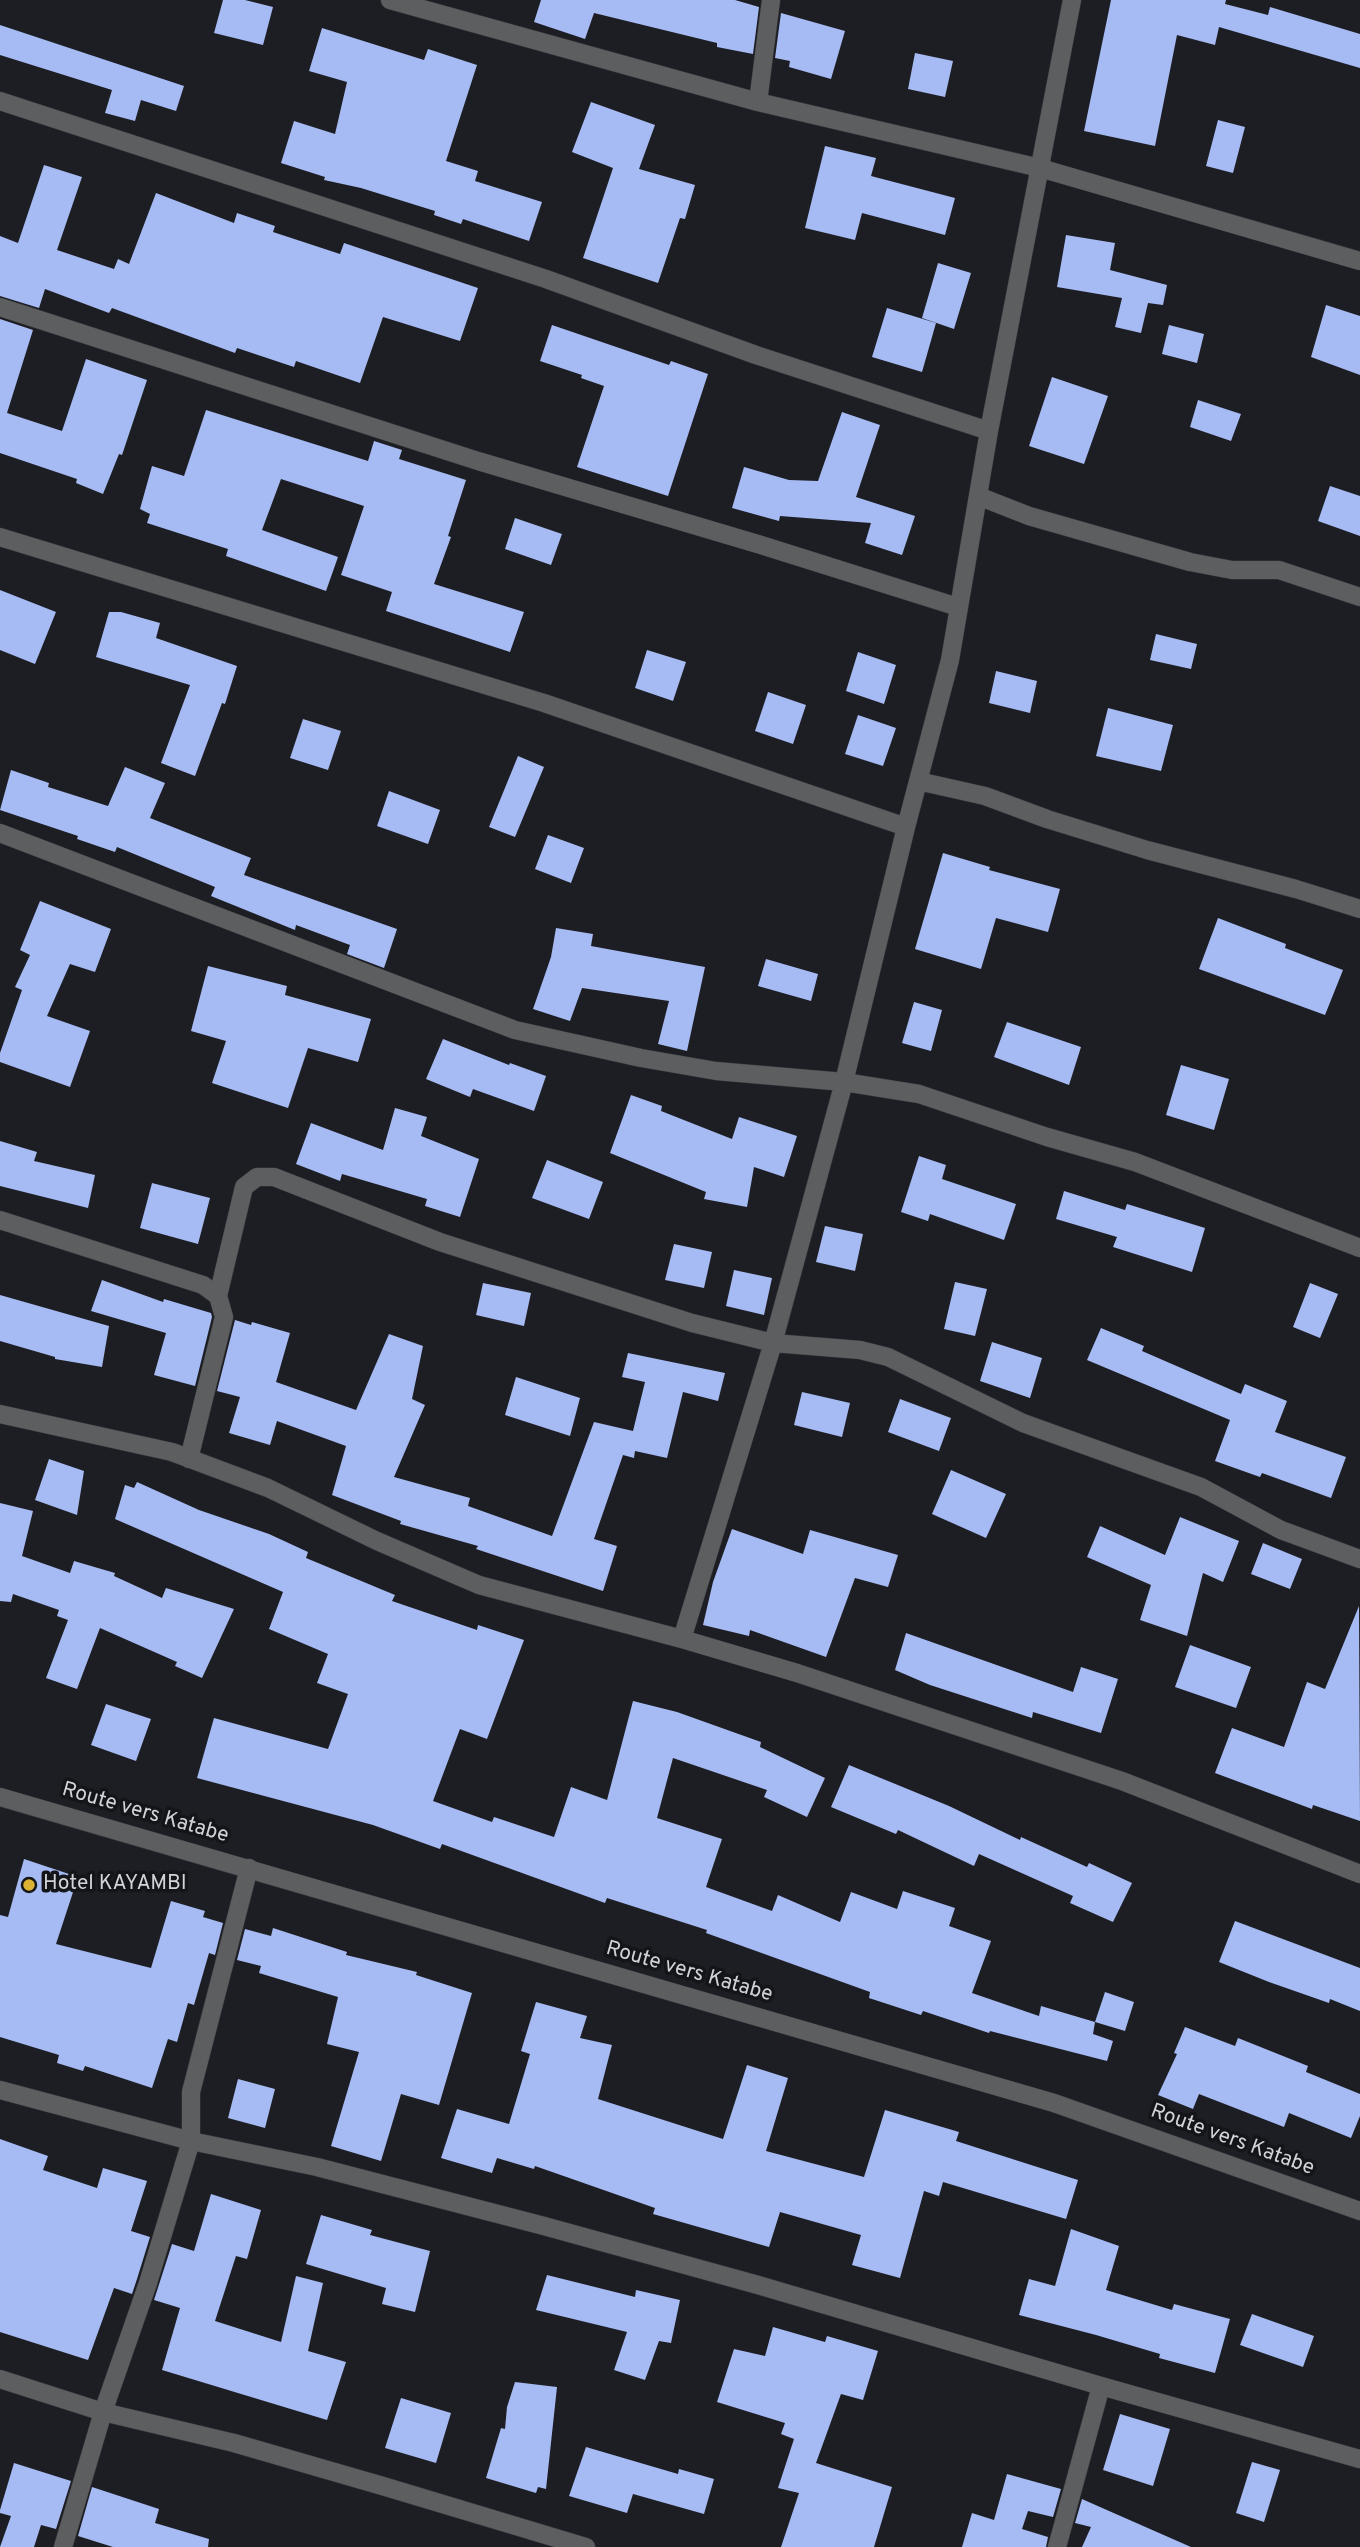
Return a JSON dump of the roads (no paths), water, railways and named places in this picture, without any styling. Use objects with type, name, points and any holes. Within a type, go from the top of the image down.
[{"type":"street","points":[[390,0],[758,102],[1040,168],[1360,261]]},
{"type":"street","points":[[758,102],[771,0]]},
{"type":"street","points":[[682,1639],[773,1343],[845,1082],[906,827],[950,660],[989,431],[1072,0]]},
{"type":"street","points":[[0,101],[546,279],[755,355],[989,431]]},
{"type":"street","points":[[0,307],[465,457],[958,607]]},
{"type":"street","points":[[978,496],[1029,516],[1190,562],[1233,570],[1279,570],[1360,597]]},
{"type":"street","points":[[0,537],[544,703],[906,827]]},
{"type":"street","points":[[918,781],[985,796],[1047,819],[1147,850],[1296,889],[1360,909]]},
{"type":"street","points":[[0,833],[515,1030],[641,1058],[716,1071],[845,1082],[919,1094],[1046,1137],[1135,1162],[1360,1248]]},
{"type":"street","points":[[189,1459],[224,1317],[218,1296],[244,1187],[257,1177],[274,1177],[452,1246],[692,1323],[773,1343],[860,1350],[888,1357],[1023,1423],[1200,1487],[1281,1530],[1360,1559]]},
{"type":"street","points":[[0,1220],[203,1285],[218,1296]]},
{"type":"street","points":[[0,1414],[172,1452],[268,1488],[377,1541],[479,1585],[797,1673],[1122,1781],[1360,1874]]},
{"type":"street","name":"Route vers Katabe","points":[[0,1797],[1054,2104],[1360,2211]]},
{"type":"street","points":[[63,2547],[103,2412],[148,2283],[191,2141],[191,2092],[249,1868]]},
{"type":"street","points":[[0,2090],[191,2141],[317,2167],[544,2226],[1360,2459]]},
{"type":"street","points":[[0,2379],[103,2412],[247,2447],[586,2547]]},
{"type":"street","points":[[1057,2547],[1101,2386]]},
{"type":"place","name":"Hotel KAYAMBI","points":[[29,1885]]}]
